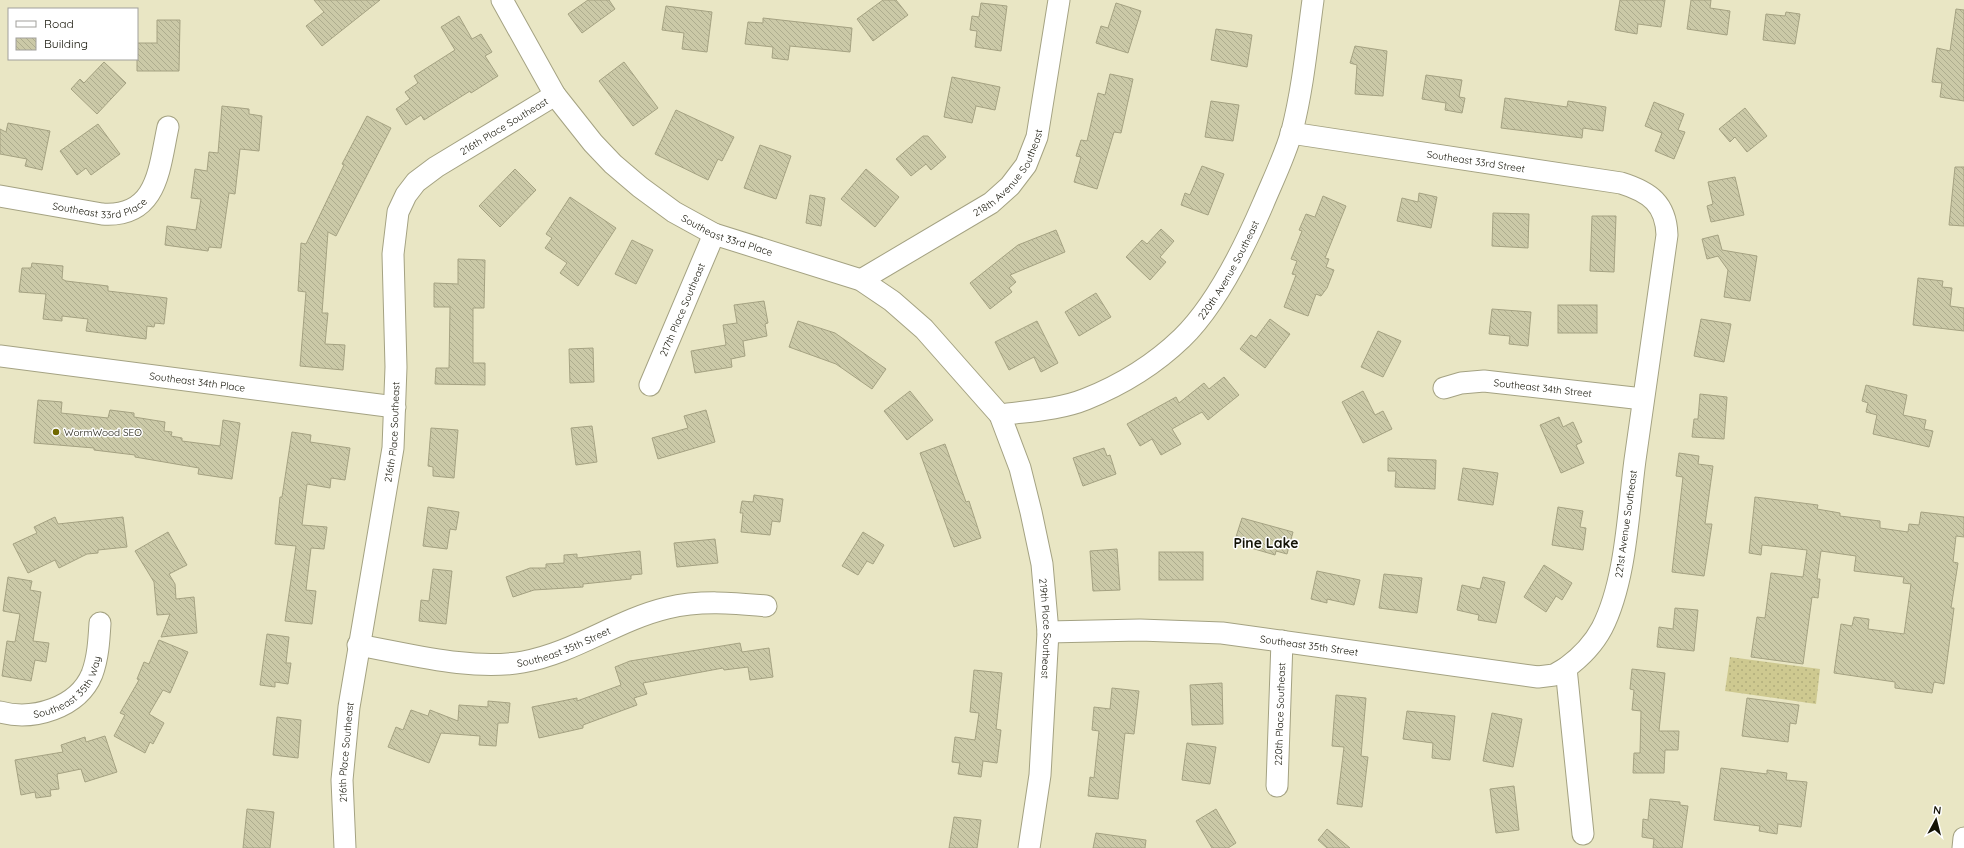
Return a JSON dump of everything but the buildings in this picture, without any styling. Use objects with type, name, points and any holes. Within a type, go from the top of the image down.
[{"type":"street","name":"Southeast 33rd Place","points":[[502,0],[555,94],[593,143],[613,164],[674,212],[714,234],[861,280],[892,301],[924,329],[1000,415]]},
{"type":"street","name":"218th Avenue Southeast","points":[[861,280],[990,203],[1010,186],[1026,165],[1037,138],[1059,0]]},
{"type":"street","name":"220th Avenue Southeast","points":[[1000,415],[1048,409],[1084,400],[1119,384],[1153,363],[1183,337],[1212,301],[1249,237],[1283,158],[1300,96],[1312,0]]},
{"type":"street","name":"216th Place Southeast","points":[[345,848],[342,780],[349,706],[358,645],[393,448],[396,366],[393,254],[398,212],[406,195],[416,182],[436,167],[555,94]]},
{"type":"street","name":"Southeast 33rd Place","points":[[0,196],[102,214],[115,215],[127,213],[139,206],[148,197],[155,185],[168,127]]},
{"type":"street","name":"Southeast 33rd Street","points":[[1291,133],[1621,183],[1645,193],[1655,202]]},
{"type":"street","name":"221st Avenue Southeast","points":[[1566,668],[1582,656],[1594,642],[1608,613],[1620,576],[1643,400],[1668,235],[1667,220],[1662,210],[1655,202]]},
{"type":"street","name":"217th Place Southeast","points":[[650,385],[714,234]]},
{"type":"street","name":"Southeast 34th Place","points":[[0,356],[395,407]]},
{"type":"street","name":"Southeast 34th Street","points":[[1444,388],[1461,383],[1484,381],[1643,400]]},
{"type":"street","name":"219th Place Southeast","points":[[1000,415],[1020,468],[1031,512],[1042,564],[1048,632],[1040,775],[1029,848]]},
{"type":"street","name":"Southeast 35th Street","points":[[358,645],[474,665],[496,665],[524,662],[550,655],[667,608],[720,602],[766,606]]},
{"type":"street","name":"Southeast 35th Way","points":[[0,712],[31,714],[50,710],[72,699],[84,688],[92,674],[98,649],[100,623]]},
{"type":"street","name":"Southeast 35th Street","points":[[1048,632],[1140,630],[1207,633],[1282,641],[1538,677],[1554,675],[1566,668]]},
{"type":"street","name":"220th Place Southeast","points":[[1277,786],[1282,641]]},
{"type":"street","points":[[1566,668],[1583,834]]},
{"type":"street","points":[[1962,848],[1964,838]]},
{"type":"shaded area","points":[[1730,657],[1820,669],[1816,704],[1725,691]]},
{"type":"place","name":"WormWood SEO","points":[[56,432]]},
{"type":"district","name":"Pine Lake","points":[[1266,543]]}]
